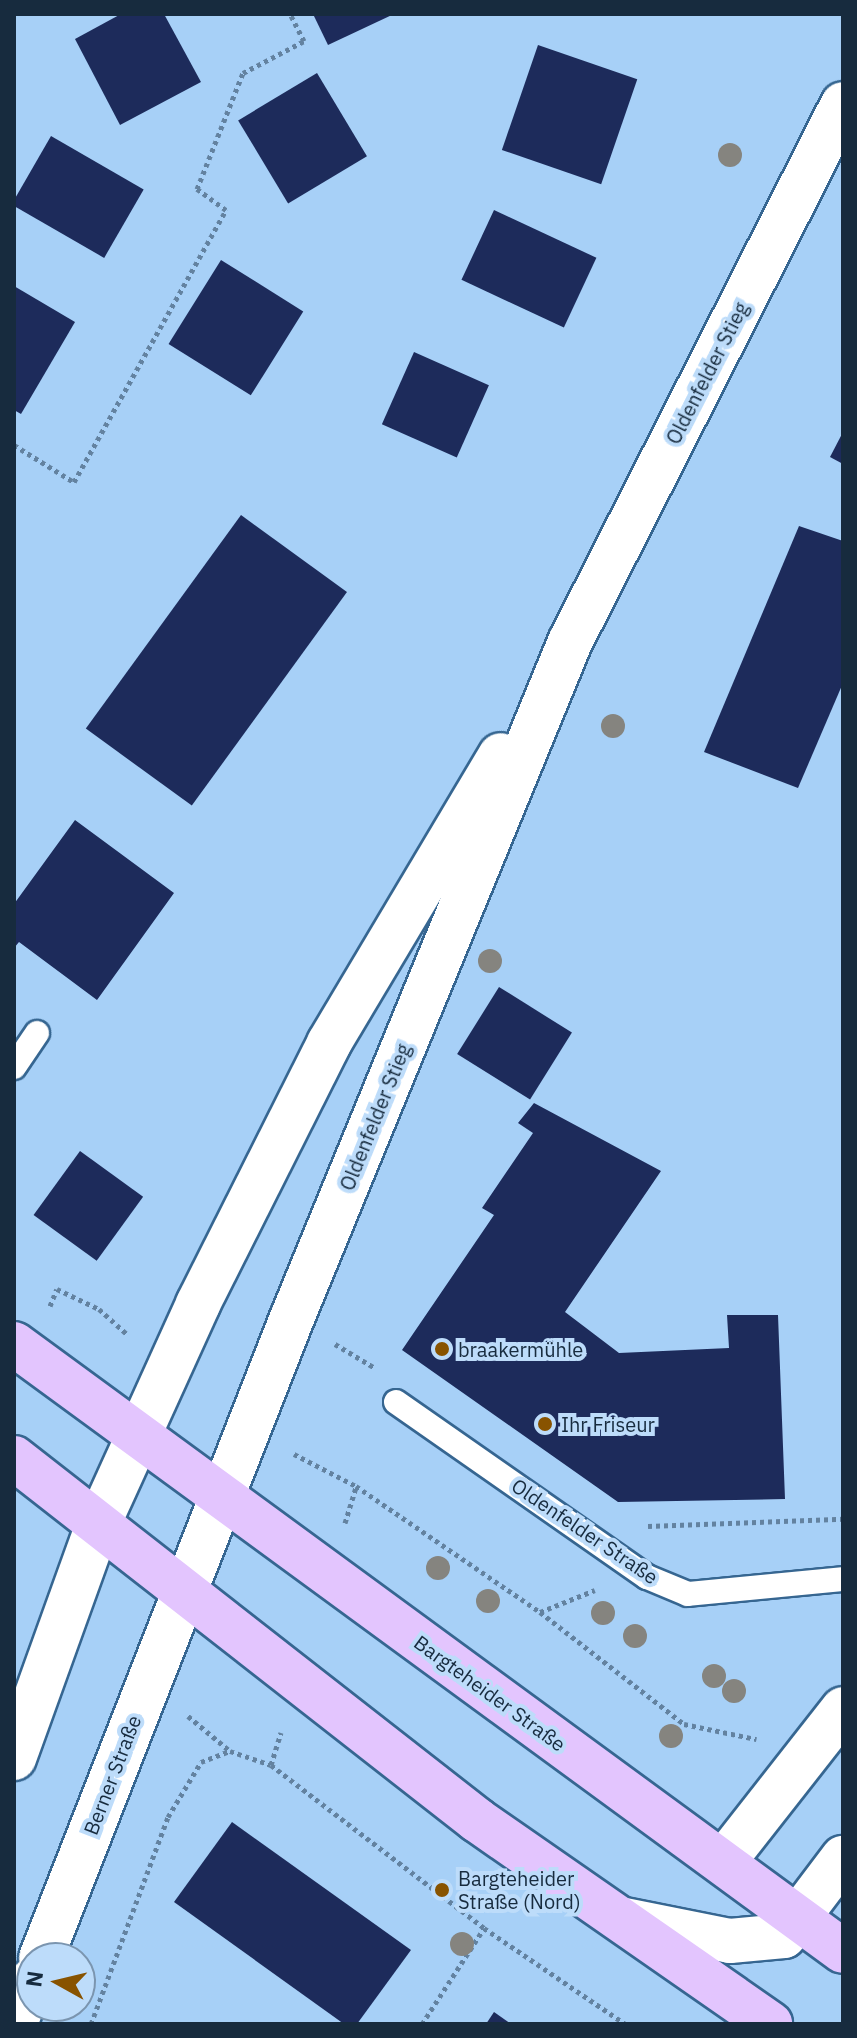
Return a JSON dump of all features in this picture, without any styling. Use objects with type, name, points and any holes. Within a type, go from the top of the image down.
[{"type":"main road","name":"Oldenfelder Stieg","points":[[139,1434],[329,1043],[570,642],[843,104]]},
{"type":"main road","name":"Oldenfelder Stieg","points":[[184,1593],[292,1318],[570,642]]},
{"type":"main road","name":"Bargteheider Straße","points":[[14,1344],[843,1951]]},
{"type":"main road","points":[[14,1758],[97,1527],[139,1434]]},
{"type":"main road","points":[[14,1458],[97,1527],[477,1820],[625,1920],[770,2024]]},
{"type":"main road","name":"Berner Straße","points":[[47,1942],[184,1593]]},
{"type":"main road","points":[[724,1861],[843,1709]]},
{"type":"main road","points":[[625,1920],[756,1943],[784,1936],[803,1919],[843,1858]]},
{"type":"lane","points":[[14,1067],[37,1033]]},
{"type":"lane","name":"Oldenfelder Straße","points":[[396,1402],[647,1577],[688,1594],[843,1579]]},
{"type":"path","points":[[14,445],[74,482],[226,210],[197,189],[243,73],[304,41],[290,14]]},
{"type":"path","points":[[47,1313],[57,1289],[99,1309]]},
{"type":"path","points":[[292,1318],[389,1376]]},
{"type":"path","points":[[347,1518],[356,1486],[540,1612],[684,1724],[720,1736],[752,1736]]},
{"type":"path","points":[[643,1526],[843,1519]]},
{"type":"path","points":[[540,1612],[609,1586]]},
{"type":"path","points":[[213,1736],[230,1751],[271,1765],[484,1928],[625,2024]]},
{"type":"path","points":[[271,1765],[276,1747]]},
{"type":"path","points":[[91,2024],[168,1817],[201,1762],[230,1751]]},
{"type":"path","points":[[422,2024],[484,1928]]},
{"type":"building","points":[[121,14],[164,14],[201,82],[120,125],[75,39]]},
{"type":"building","points":[[313,14],[394,14],[328,45]]},
{"type":"building","points":[[538,45],[637,79],[601,184],[502,150]]},
{"type":"building","points":[[317,73],[367,156],[288,204],[238,120]]},
{"type":"building","points":[[51,136],[144,189],[104,258],[14,206],[14,200]]},
{"type":"building","points":[[494,210],[596,258],[564,328],[461,280]]},
{"type":"building","points":[[221,260],[303,311],[251,395],[169,344]]},
{"type":"building","points":[[14,286],[75,322],[21,414],[14,410]]},
{"type":"building","points":[[414,352],[489,385],[457,458],[382,424]]},
{"type":"building","points":[[843,432],[843,464],[830,457]]},
{"type":"building","points":[[241,515],[347,592],[192,806],[86,729]]},
{"type":"building","points":[[799,526],[843,541],[843,683],[798,788],[704,752]]},
{"type":"building","points":[[75,820],[174,893],[97,1000],[19,942],[14,948],[14,904]]},
{"type":"building","points":[[499,987],[572,1033],[530,1100],[457,1054]]},
{"type":"building","points":[[534,1103],[661,1171],[565,1312],[619,1353],[729,1348],[727,1315],[778,1315],[785,1499],[618,1502],[402,1350],[494,1215],[482,1208],[533,1133],[518,1123]]},
{"type":"building","points":[[80,1151],[143,1197],[97,1261],[34,1215]]},
{"type":"building","points":[[232,1822],[411,1950],[357,2024],[344,2024],[174,1902]]},
{"type":"building","points":[[494,2012],[511,2024],[486,2024]]},
{"type":"place","name":"braakermühle","points":[[442,1349]]},
{"type":"place","name":"Ihr Friseur","points":[[545,1424]]},
{"type":"place","name":"Bargteheider Straße (Nord)","points":[[442,1890]]}]
